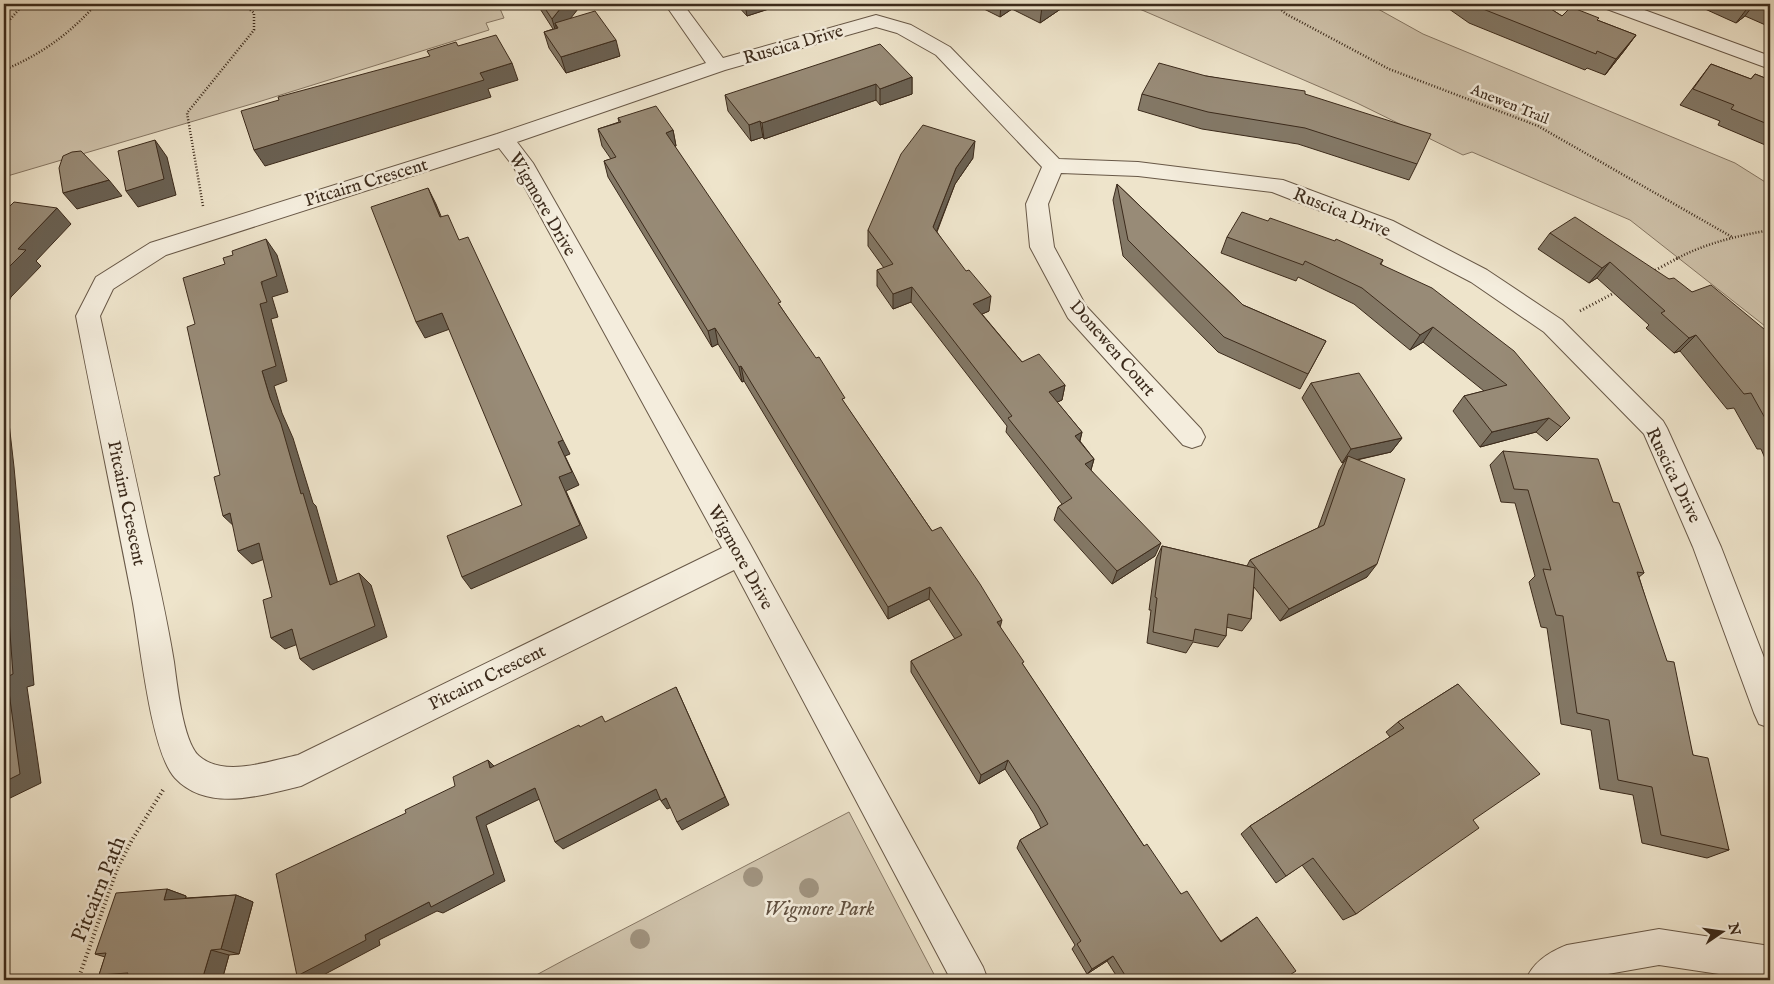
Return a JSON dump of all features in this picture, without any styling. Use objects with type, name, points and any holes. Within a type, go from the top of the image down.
[{"type":"street","points":[[674,4],[718,66]]},
{"type":"street","points":[[1611,4],[1770,63]]},
{"type":"street","name":"Ruscica Drive","points":[[718,66],[876,21],[904,29],[943,51],[1053,166],[1138,169],[1275,185],[1385,227],[1480,276],[1553,326],[1654,428],[1708,547],[1770,713]]},
{"type":"street","name":"Pitcairn Crescent","points":[[718,66],[504,139],[158,249],[104,283],[88,316],[155,639],[173,744],[186,767],[203,779],[227,784],[301,770],[740,553]]},
{"type":"street","name":"Wigmore Drive","points":[[504,139],[522,163],[740,553],[970,980]]},
{"type":"street","name":"Donewen Court","points":[[1053,166],[1037,204],[1042,247],[1077,312],[1192,438]]},
{"type":"street","points":[[1544,980],[1567,963],[1659,947],[1770,964]]},
{"type":"path","points":[[4,26],[24,4]]},
{"type":"path","points":[[4,70],[24,62],[64,37],[96,5],[106,4]]},
{"type":"path","points":[[208,232],[187,113],[254,30],[254,13],[243,4]]},
{"type":"path","name":"Anewen Trail","points":[[1275,4],[1286,14],[1389,69],[1538,126],[1732,237]]},
{"type":"path","points":[[1645,276],[1699,247],[1732,237],[1770,230]]},
{"type":"path","points":[[1553,326],[1620,290]]},
{"type":"path","name":"Pitcairn Path","points":[[78,980],[110,887],[124,855],[181,760]]},
{"type":"green space","points":[[4,4],[498,4],[504,18],[486,23],[489,30],[255,103],[4,177]]},
{"type":"green space","points":[[1128,4],[1369,4],[1423,34],[1735,163],[1770,185],[1770,330],[1630,220],[1472,152],[1463,155],[1357,103]]},
{"type":"green space","name":"Wigmore Park","points":[[849,812],[937,980],[527,980],[566,959]]},
{"type":"building","points":[[542,4],[564,4],[552,19]]},
{"type":"building","points":[[1473,4],[1543,4],[1562,16],[1571,7],[1599,18],[1597,20],[1636,35],[1616,59],[1597,51],[1596,54]]},
{"type":"building","points":[[595,11],[616,40],[561,57],[544,32],[558,28],[555,23]]},
{"type":"building","points":[[496,35],[512,63],[480,73],[484,80],[254,150],[241,111],[279,100],[278,97],[430,56],[427,51],[456,42],[458,46]]},
{"type":"building","points":[[880,44],[912,77],[880,89],[876,84],[762,123],[760,121],[749,125],[725,95]]},
{"type":"building","points":[[1159,63],[1206,76],[1305,91],[1305,94],[1431,134],[1417,164],[1305,128],[1208,112],[1142,94]]},
{"type":"building","points":[[1711,64],[1751,79],[1755,74],[1770,80],[1770,125],[1731,109],[1734,105],[1693,89]]},
{"type":"building","points":[[656,106],[673,130],[666,133],[781,302],[778,303],[816,358],[819,357],[845,398],[842,399],[932,531],[941,527],[980,584],[1002,620],[997,622],[1024,662],[1022,663],[1144,846],[1147,844],[1181,894],[1187,891],[1221,942],[1257,917],[1296,971],[1282,980],[1128,980],[1113,956],[1092,969],[1077,944],[1081,941],[1020,840],[1048,824],[1038,806],[1008,760],[981,775],[911,661],[962,635],[930,587],[888,607],[741,366],[739,367],[715,328],[708,331],[604,161],[616,157],[598,129],[621,122],[618,118]]},
{"type":"building","points":[[923,125],[975,141],[956,168],[933,227],[966,271],[969,270],[991,296],[973,304],[1022,362],[1039,354],[1065,385],[1049,392],[1082,432],[1075,436],[1094,459],[1085,464],[1161,543],[1117,571],[1058,507],[1072,498],[1008,418],[1012,416],[912,287],[893,294],[877,270],[893,264],[868,230],[901,154]]},
{"type":"building","points":[[155,140],[164,179],[126,191],[118,151]]},
{"type":"building","points":[[81,151],[109,180],[63,193],[59,168],[63,156]]},
{"type":"building","points":[[1117,184],[1243,305],[1326,341],[1308,374],[1224,337],[1128,240]]},
{"type":"building","points":[[428,188],[440,217],[448,215],[459,240],[468,237],[563,440],[558,442],[572,472],[559,477],[580,525],[462,577],[447,536],[522,505],[442,313],[416,322],[371,207]]},
{"type":"building","points":[[14,202],[57,208],[18,249],[26,250],[4,272],[4,212]]},
{"type":"building","points":[[1242,212],[1268,221],[1270,218],[1335,241],[1336,239],[1383,260],[1380,264],[1432,288],[1514,351],[1570,418],[1561,427],[1549,418],[1492,432],[1464,396],[1507,385],[1433,327],[1420,335],[1362,288],[1305,261],[1303,265],[1227,237]]},
{"type":"building","points":[[1575,217],[1669,279],[1674,278],[1692,292],[1711,285],[1770,334],[1770,427],[1751,393],[1744,394],[1696,335],[1689,338],[1661,313],[1665,311],[1610,262],[1602,268],[1550,233]]},
{"type":"building","points":[[266,239],[277,276],[261,282],[267,302],[260,304],[276,366],[262,371],[270,398],[281,424],[301,494],[303,493],[330,585],[359,573],[375,626],[300,659],[292,629],[271,638],[263,600],[272,597],[259,543],[238,551],[230,513],[223,516],[214,477],[220,475],[187,327],[195,324],[183,278],[225,264],[223,258],[233,255],[232,251]]},
{"type":"building","points":[[1359,373],[1402,438],[1351,449],[1311,383]]},
{"type":"building","points":[[1503,451],[1598,459],[1613,502],[1619,503],[1644,573],[1637,572],[1667,661],[1674,662],[1693,755],[1708,758],[1729,850],[1661,835],[1652,787],[1618,780],[1609,720],[1577,713],[1563,616],[1556,615],[1543,569],[1551,570],[1528,490],[1514,489]]},
{"type":"building","points":[[1348,456],[1405,479],[1377,564],[1289,609],[1250,560],[1324,525]]},
{"type":"building","points":[[1162,546],[1255,568],[1251,619],[1228,614],[1226,636],[1195,629],[1193,641],[1153,632],[1157,598],[1155,597]]},
{"type":"building","points":[[4,551],[13,674],[7,677],[20,774],[4,782]]},
{"type":"building","points":[[1458,684],[1540,774],[1473,820],[1479,828],[1356,914],[1313,858],[1286,876],[1250,826],[1404,728],[1398,722]]},
{"type":"building","points":[[676,687],[725,797],[677,822],[666,798],[661,801],[656,789],[555,842],[535,788],[476,817],[494,874],[431,907],[429,902],[365,935],[366,940],[297,976],[276,874],[406,813],[405,810],[455,786],[453,777],[488,760],[490,768],[579,725],[580,727],[602,716],[605,722]]},
{"type":"building","points":[[167,889],[164,900],[236,895],[221,949],[211,950],[202,980],[125,980],[128,973],[99,975],[106,953],[95,954],[116,893]]}]
